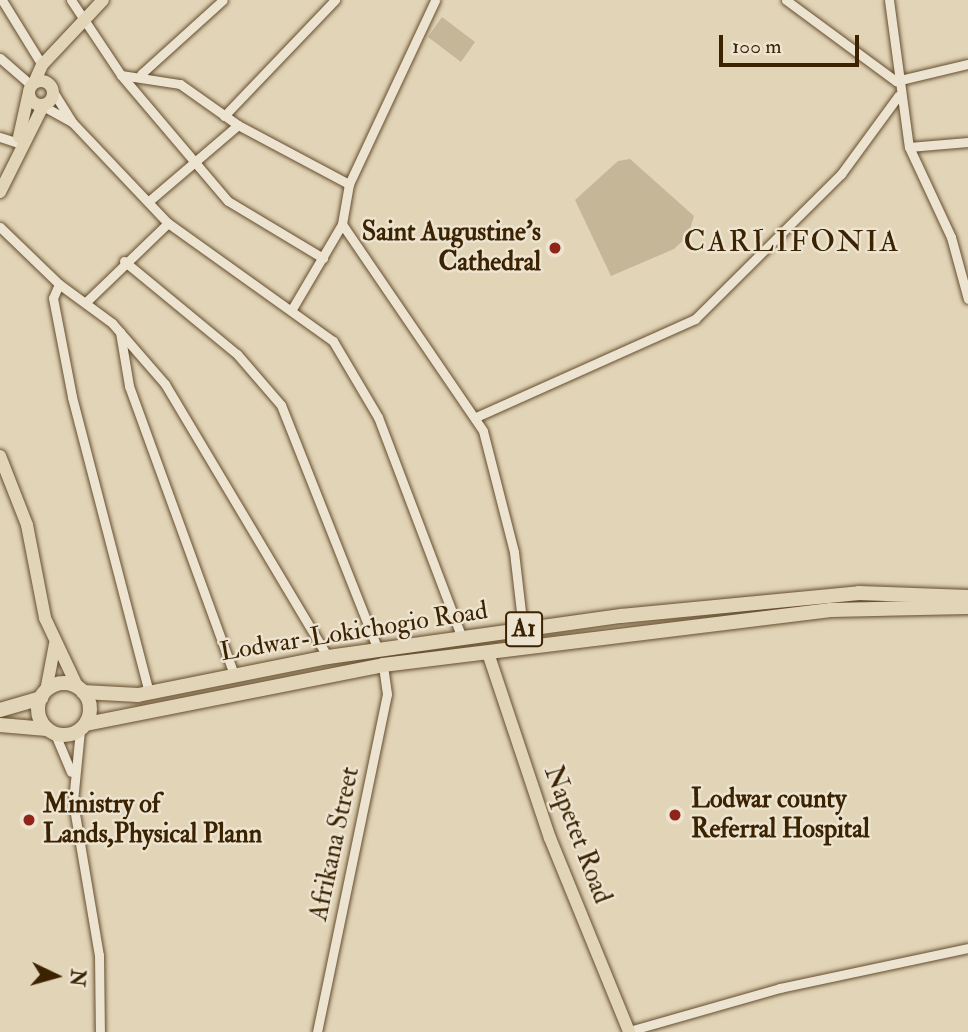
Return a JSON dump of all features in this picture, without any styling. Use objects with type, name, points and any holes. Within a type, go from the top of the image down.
[{"type":"highway","name":"Lodwar-Lokichogio Road","points":[[80,689],[149,693],[328,657],[523,629],[859,593],[968,597]]},
{"type":"highway","name":"Lodwar-Lokichogio Road","points":[[83,727],[383,665],[831,610],[968,607]]},
{"type":"highway","name":"A1","points":[[0,710],[43,694],[61,683],[80,689]]},
{"type":"highway","points":[[80,689],[90,707],[83,727]]},
{"type":"highway","points":[[43,694],[38,714],[51,732]]},
{"type":"highway","name":"A1","points":[[0,725],[51,732],[83,727]]},
{"type":"main road","points":[[0,192],[17,147],[31,87],[42,65],[103,0]]},
{"type":"main road","points":[[17,147],[51,88],[59,48]]},
{"type":"main road","points":[[31,87],[51,88]]},
{"type":"main road","points":[[31,87],[43,106]]},
{"type":"main road","points":[[0,456],[6,484],[55,644],[80,689]]},
{"type":"main road","points":[[43,694],[55,644]]},
{"type":"main road","name":"Napetet Road","points":[[488,653],[550,838],[629,1032]]},
{"type":"street","points":[[2,0],[42,65]]},
{"type":"street","points":[[71,0],[121,75],[192,163],[228,201],[323,258]]},
{"type":"street","points":[[141,74],[223,0]]},
{"type":"street","points":[[224,116],[335,0]]},
{"type":"street","points":[[292,309],[342,224],[349,184],[435,0]]},
{"type":"street","points":[[786,0],[896,81],[968,64]]},
{"type":"street","points":[[889,0],[898,96],[909,147],[951,237],[968,299]]},
{"type":"street","points":[[0,58],[31,87]]},
{"type":"street","points":[[121,75],[141,74],[180,84],[237,125],[349,184]]},
{"type":"street","points":[[51,88],[72,122],[168,223],[292,309],[333,341],[363,389],[463,638]]},
{"type":"street","points":[[476,417],[695,319],[841,174],[898,96]]},
{"type":"street","points":[[43,106],[72,122]]},
{"type":"street","points":[[149,201],[237,125]]},
{"type":"street","points":[[0,137],[17,147]]},
{"type":"street","points":[[909,147],[968,142]]},
{"type":"street","points":[[87,301],[124,261],[168,223]]},
{"type":"street","points":[[342,224],[476,417],[507,518],[523,629]]},
{"type":"street","points":[[0,227],[59,284],[87,301],[120,332],[193,427],[328,657]]},
{"type":"street","points":[[124,261],[237,354],[281,405],[378,650]]},
{"type":"street","points":[[59,284],[53,299],[72,397],[149,693]]},
{"type":"street","points":[[120,332],[128,386],[234,676]]},
{"type":"street","name":"Afrikana Street","points":[[317,1032],[387,694],[383,665]]},
{"type":"street","points":[[71,772],[83,727]]},
{"type":"street","points":[[51,732],[71,772],[103,986],[100,1032]]},
{"type":"street","points":[[629,1032],[780,988],[968,948]]},
{"type":"shaded area","points":[[442,17],[475,42],[461,62],[428,37]]},
{"type":"shaded area","points":[[630,159],[694,216],[688,236],[674,249],[611,276],[575,200],[618,161]]},
{"type":"place","name":"Saint Augustine's Cathedral","points":[[555,248]]},
{"type":"place","name":"Lodwar county Referral Hospital","points":[[675,815]]},
{"type":"place","name":"Ministry of Lands,Physical Plann","points":[[29,820]]},
{"type":"district","name":"CARLIFONIA","points":[[792,242]]}]
